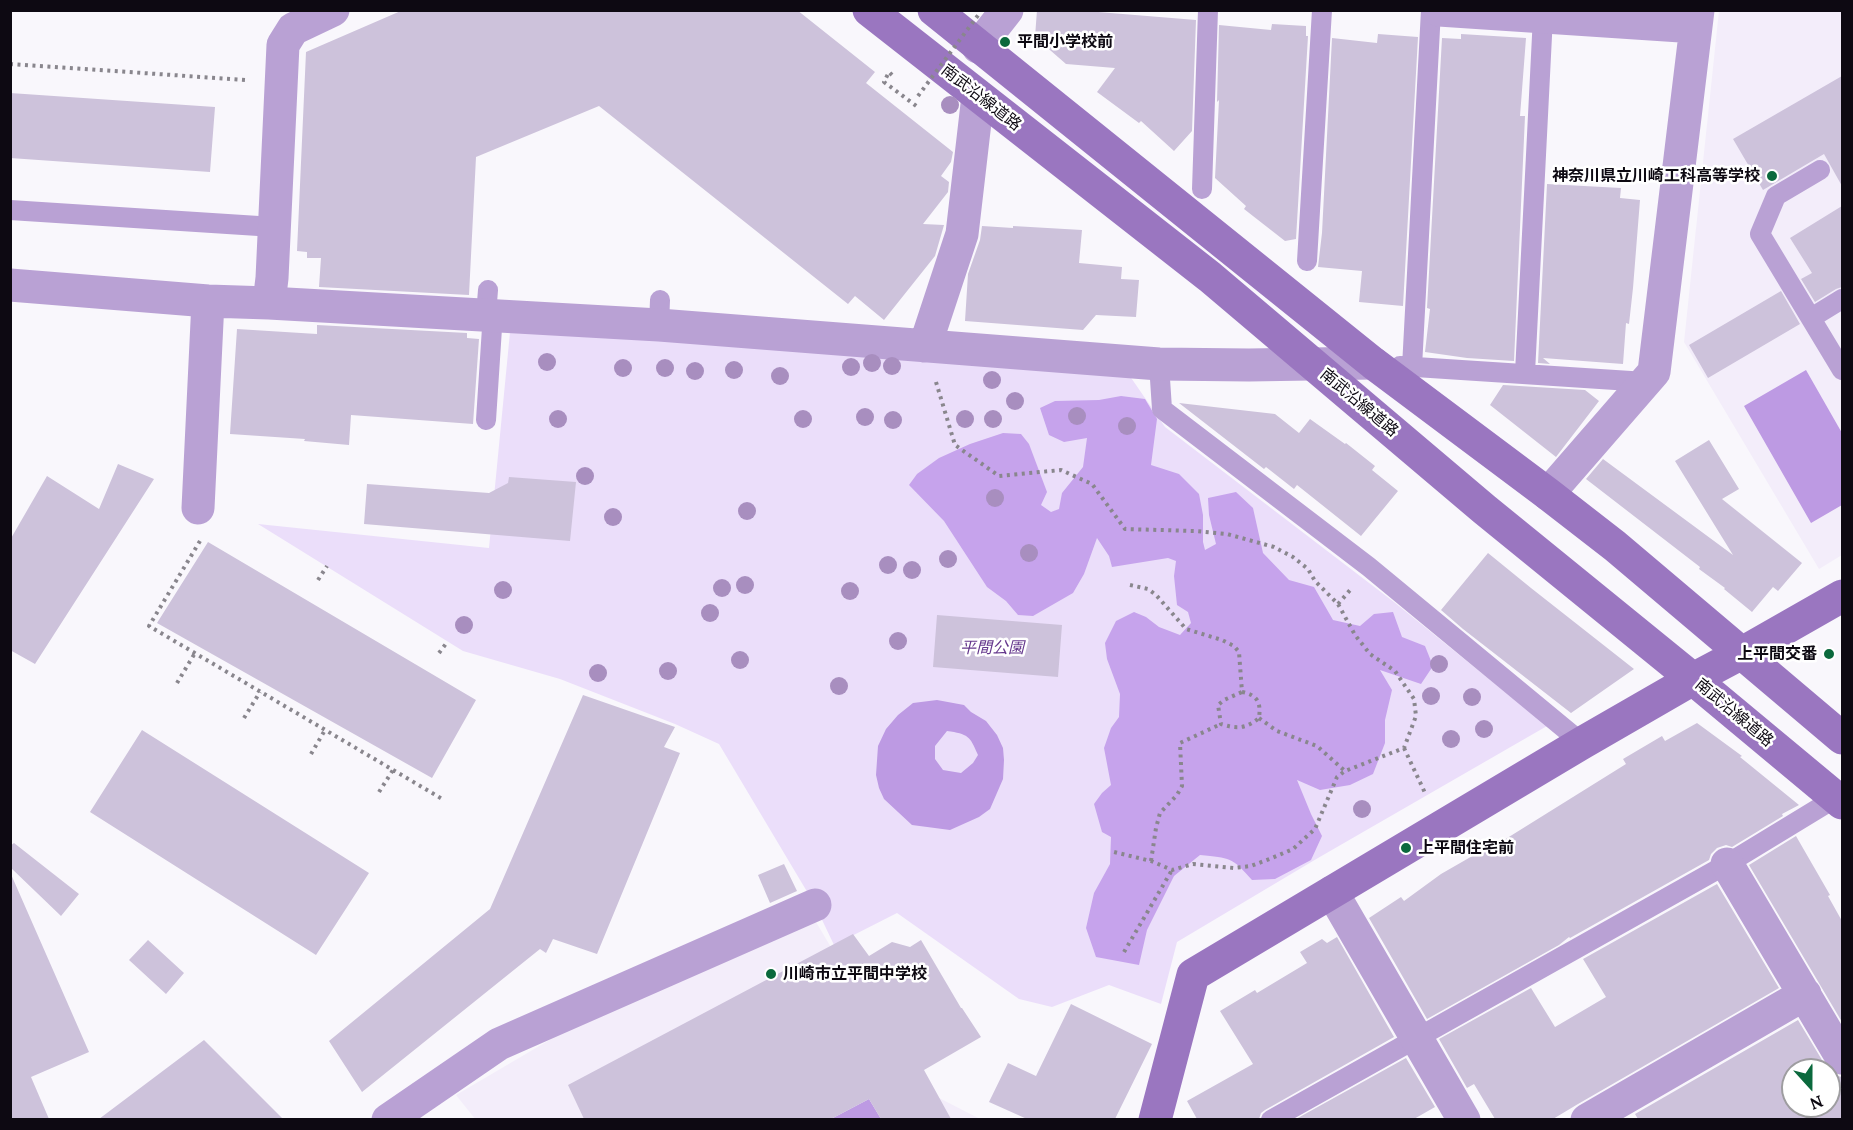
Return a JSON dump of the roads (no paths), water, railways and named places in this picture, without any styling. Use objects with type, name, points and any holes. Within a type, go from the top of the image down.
[{"type":"street","points":[[269,303],[283,45],[287,20],[333,10]]},
{"type":"street","name":"南武沿線道路","points":[[869,10],[1210,277],[1484,509],[1840,798]]},
{"type":"street","points":[[934,10],[1373,363],[1615,546],[1842,738]]},
{"type":"street","points":[[1439,10],[1543,16],[1697,19],[1654,372],[1548,494]]},
{"type":"street","points":[[978,47],[993,12]]},
{"type":"street","points":[[925,346],[962,234],[978,96]]},
{"type":"street","points":[[10,285],[208,301],[487,302],[659,313],[925,346],[1160,364],[1373,363]]},
{"type":"street","points":[[201,522],[208,301]]},
{"type":"street","points":[[1155,1119],[1193,975],[1582,743],[1842,596]]},
{"type":"street","points":[[1727,864],[1842,1058]]},
{"type":"street","points":[[1332,892],[1464,1119]]},
{"type":"street","points":[[396,1117],[499,1044],[815,905]]},
{"type":"street","points":[[1587,1119],[1805,994]]},
{"type":"lane","points":[[1202,189],[1208,10]]},
{"type":"lane","points":[[1307,261],[1322,10]]},
{"type":"lane","points":[[1412,367],[1431,10]]},
{"type":"lane","points":[[1525,373],[1543,16]]},
{"type":"lane","points":[[1820,170],[1776,196],[1760,234],[1842,370]]},
{"type":"lane","points":[[10,210],[274,227]]},
{"type":"lane","points":[[1811,318],[1842,299]]},
{"type":"lane","points":[[486,420],[492,328],[487,302]]},
{"type":"lane","points":[[1373,363],[1646,382]]},
{"type":"lane","points":[[1160,364],[1162,409],[1369,567],[1582,743]]},
{"type":"lane","points":[[1271,1119],[1727,864],[1840,798]]},
{"type":"place","name":"平間小学校前","points":[[1005,42]]},
{"type":"place","name":"神奈川県立川崎工科高等学校","points":[[1772,176]]},
{"type":"place","name":"上平間交番","points":[[1829,654]]},
{"type":"place","name":"上平間住宅前","points":[[1406,848]]},
{"type":"place","name":"川崎市立平間中学校","points":[[771,974]]},
{"type":"park label","name":"平間公園","points":[[992,648]]}]
